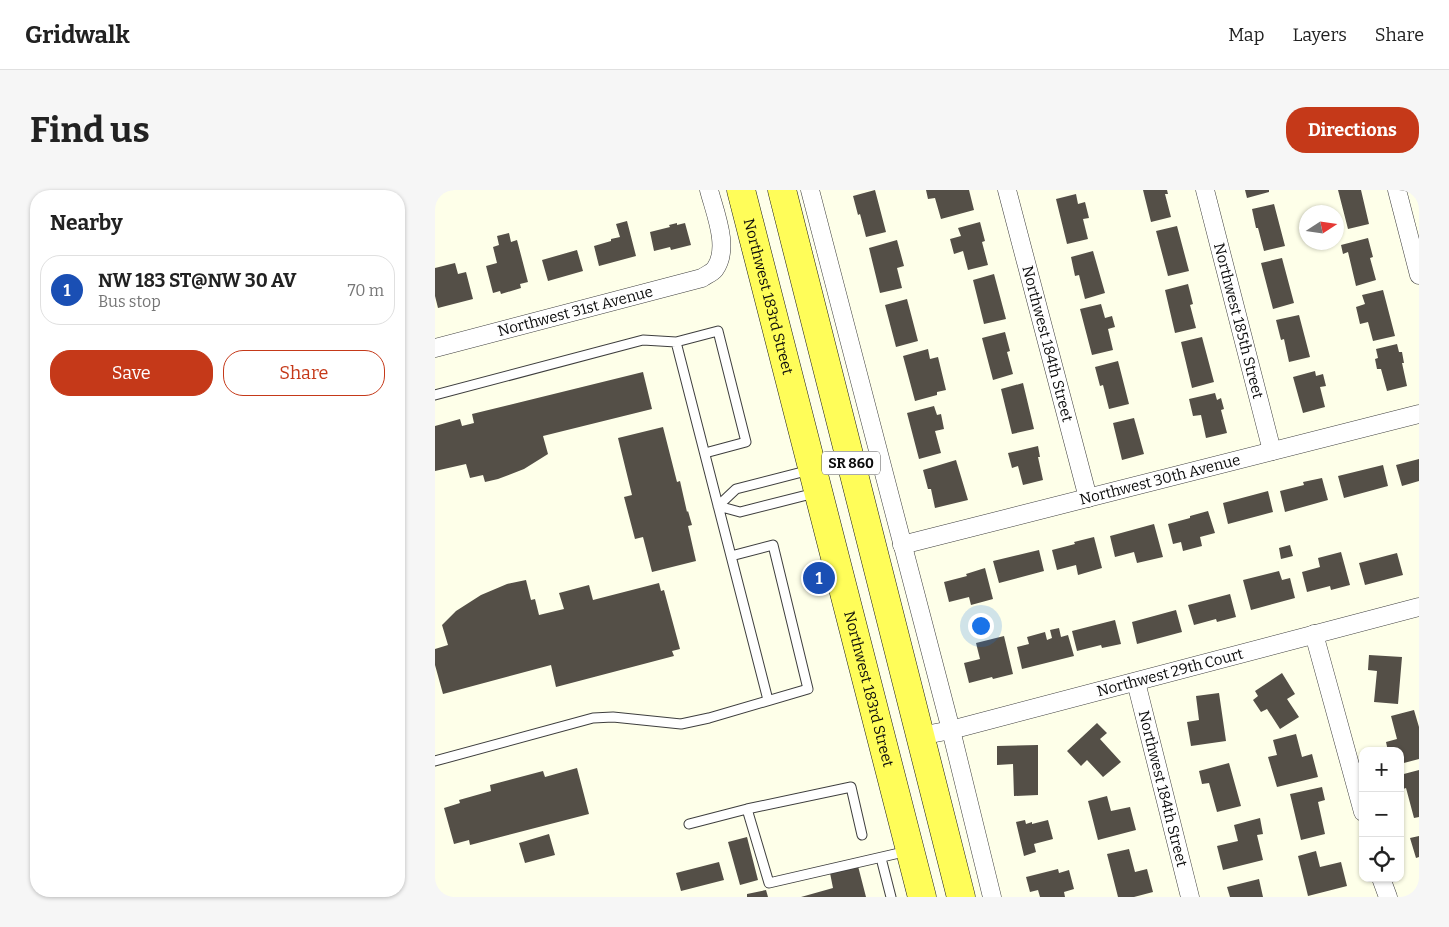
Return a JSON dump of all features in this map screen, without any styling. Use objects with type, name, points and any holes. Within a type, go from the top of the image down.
[{"type":"main road","name":"Northwest 183rd Street","points":[[741,190],[922,897]]},
{"type":"main road","name":"SR 860","points":[[782,190],[961,897]]},
{"type":"main road","points":[[869,691],[890,720],[920,736]]},
{"type":"street","name":"Northwest 31st Avenue","points":[[435,348],[702,278],[714,271],[722,250],[720,231],[709,190]]},
{"type":"street","points":[[810,190],[951,730],[992,897]]},
{"type":"street","name":"Northwest 184th Street","points":[[1007,190],[1088,498]]},
{"type":"street","name":"Northwest 185th Street","points":[[1205,190],[1272,451]]},
{"type":"street","points":[[1397,190],[1419,275]]},
{"type":"street","name":"Northwest 30th Avenue","points":[[902,545],[1419,414]]},
{"type":"street","name":"Northwest 29th Court","points":[[920,736],[951,730],[1419,607]]},
{"type":"street","points":[[1314,634],[1359,797]]},
{"type":"street","name":"Northwest 184th Street","points":[[1136,682],[1190,897]]},
{"type":"street","points":[[1382,882],[1388,897]]},
{"type":"lane","points":[[435,395],[643,340],[676,342],[719,331],[746,442],[705,453]]},
{"type":"lane","points":[[676,342],[768,700]]},
{"type":"lane","points":[[718,506],[736,489],[815,481]]},
{"type":"lane","points":[[718,506],[740,512],[815,481]]},
{"type":"lane","points":[[435,761],[593,718],[613,717],[681,724],[709,718],[808,689],[773,545],[731,556]]},
{"type":"lane","points":[[689,824],[747,809],[851,787],[862,835]]},
{"type":"lane","points":[[747,809],[769,883],[910,851]]},
{"type":"lane","points":[[881,858],[891,897]]},
{"type":"building","points":[[875,190],[886,232],[866,237],[853,196]]},
{"type":"building","points":[[926,190],[969,190],[974,210],[941,219],[935,198],[928,199]]},
{"type":"building","points":[[1143,190],[1167,190],[1168,194],[1165,194],[1171,217],[1151,222]]},
{"type":"building","points":[[1245,190],[1269,190],[1269,192],[1247,198]]},
{"type":"building","points":[[1338,190],[1361,190],[1369,224],[1348,229],[1344,205],[1342,205]]},
{"type":"building","points":[[1076,194],[1078,204],[1085,202],[1089,218],[1083,219],[1088,239],[1067,244],[1056,199]]},
{"type":"building","points":[[1274,204],[1285,246],[1264,251],[1252,209]]},
{"type":"building","points":[[627,221],[636,256],[599,266],[594,246],[620,237],[616,224]]},
{"type":"building","points":[[980,222],[985,241],[982,242],[988,265],[968,270],[963,251],[954,254],[950,239],[961,236],[958,228]]},
{"type":"building","points":[[677,223],[677,225],[685,223],[691,245],[671,250],[670,247],[654,251],[650,232],[670,227],[669,225]]},
{"type":"building","points":[[1177,226],[1189,271],[1168,276],[1156,231]]},
{"type":"building","points":[[509,233],[511,242],[517,240],[528,282],[520,284],[521,288],[501,294],[500,291],[493,293],[486,266],[497,263],[493,247],[499,245],[497,236]]},
{"type":"building","points":[[1368,238],[1373,257],[1370,258],[1376,280],[1356,286],[1348,252],[1343,254],[1344,244]]},
{"type":"building","points":[[897,240],[904,266],[897,268],[902,288],[880,293],[869,248]]},
{"type":"building","points":[[577,250],[583,271],[548,281],[542,260]]},
{"type":"building","points":[[1093,251],[1105,293],[1085,299],[1079,275],[1075,276],[1071,257]]},
{"type":"building","points":[[1282,258],[1294,303],[1273,309],[1261,263]]},
{"type":"building","points":[[455,263],[458,274],[466,272],[473,299],[438,308],[435,296],[435,268]]},
{"type":"building","points":[[994,274],[1006,319],[984,324],[973,280]]},
{"type":"building","points":[[1188,284],[1193,304],[1190,305],[1196,328],[1175,333],[1165,290]]},
{"type":"building","points":[[1383,290],[1395,336],[1373,341],[1368,322],[1360,324],[1356,307],[1365,304],[1362,295]]},
{"type":"building","points":[[907,299],[918,341],[896,347],[885,305]]},
{"type":"building","points":[[1101,304],[1105,318],[1112,316],[1115,327],[1108,329],[1113,350],[1092,355],[1080,309]]},
{"type":"building","points":[[1299,315],[1310,357],[1289,362],[1284,339],[1281,340],[1276,320]]},
{"type":"building","points":[[1005,332],[1010,351],[1007,352],[1013,374],[993,380],[982,338]]},
{"type":"building","points":[[1202,337],[1214,382],[1192,388],[1181,342]]},
{"type":"building","points":[[1397,344],[1399,352],[1402,352],[1404,363],[1402,363],[1407,386],[1387,391],[1381,369],[1377,369],[1375,359],[1378,358],[1376,349]]},
{"type":"building","points":[[928,349],[930,359],[938,357],[946,390],[937,392],[937,395],[915,401],[903,356]]},
{"type":"building","points":[[1118,361],[1129,404],[1109,409],[1103,385],[1100,386],[1095,367]]},
{"type":"building","points":[[1315,371],[1316,376],[1323,374],[1326,386],[1320,387],[1325,407],[1303,413],[1293,377]]},
{"type":"building","points":[[643,372],[652,409],[543,436],[548,454],[524,469],[498,479],[485,482],[483,475],[470,478],[466,464],[435,471],[435,426],[460,419],[462,426],[474,423],[472,414]]},
{"type":"building","points":[[1023,383],[1034,429],[1012,434],[1001,389]]},
{"type":"building","points":[[1215,393],[1217,400],[1221,398],[1224,409],[1221,410],[1227,433],[1206,438],[1201,415],[1193,416],[1189,399]]},
{"type":"building","points":[[934,406],[937,415],[941,414],[944,429],[935,431],[941,453],[919,459],[907,413]]},
{"type":"building","points":[[1134,418],[1144,454],[1122,460],[1113,423]]},
{"type":"building","points":[[663,427],[677,482],[680,481],[692,525],[688,526],[696,561],[652,572],[643,537],[635,539],[624,497],[632,495],[618,438]]},
{"type":"building","points":[[1038,446],[1040,457],[1038,457],[1043,480],[1023,485],[1018,466],[1012,468],[1008,453]]},
{"type":"building","points":[[1419,459],[1419,481],[1402,486],[1396,465]]},
{"type":"building","points":[[956,460],[968,500],[935,508],[931,489],[928,489],[923,470]]},
{"type":"building","points":[[1383,465],[1388,486],[1344,498],[1338,476]]},
{"type":"building","points":[[1322,478],[1328,500],[1285,512],[1280,491],[1304,485],[1303,482]]},
{"type":"building","points":[[1268,491],[1273,512],[1228,524],[1223,503]]},
{"type":"building","points":[[1208,511],[1215,533],[1200,537],[1202,546],[1183,551],[1181,542],[1173,544],[1168,524]]},
{"type":"building","points":[[1154,524],[1163,557],[1137,563],[1134,552],[1115,557],[1110,536]]},
{"type":"building","points":[[1094,537],[1102,568],[1078,575],[1076,565],[1057,570],[1052,550]]},
{"type":"building","points":[[1290,545],[1293,556],[1281,559],[1279,548]]},
{"type":"building","points":[[1039,550],[1044,571],[999,583],[993,561]]},
{"type":"building","points":[[1341,552],[1350,585],[1331,590],[1330,586],[1307,592],[1302,572],[1320,567],[1318,558]]},
{"type":"building","points":[[1397,553],[1403,575],[1365,585],[1359,563]]},
{"type":"building","points":[[985,568],[993,599],[971,605],[969,597],[949,602],[944,582],[967,576],[966,574]]},
{"type":"building","points":[[1279,571],[1282,580],[1290,578],[1295,598],[1251,610],[1243,580]]},
{"type":"building","points":[[526,580],[531,600],[535,599],[539,615],[564,609],[559,593],[589,585],[593,600],[659,583],[661,591],[664,590],[680,649],[672,651],[674,656],[556,687],[551,665],[443,694],[435,665],[435,649],[448,645],[442,625],[456,611],[481,595],[507,584]]},
{"type":"building","points":[[1230,594],[1236,617],[1217,622],[1216,619],[1194,625],[1188,605]]},
{"type":"building","points":[[1176,610],[1182,632],[1137,644],[1132,622]]},
{"type":"building","points":[[1115,620],[1121,644],[1102,648],[1101,645],[1077,651],[1072,631]]},
{"type":"building","points":[[1059,628],[1061,637],[1068,635],[1074,656],[1022,669],[1017,647],[1029,644],[1027,637],[1045,632],[1047,640],[1052,638],[1050,630]]},
{"type":"building","points":[[1004,636],[1013,674],[969,683],[964,663],[980,659],[976,643]]},
{"type":"building","points":[[1369,655],[1402,657],[1398,704],[1374,702],[1377,671],[1368,670]]},
{"type":"building","points":[[1282,673],[1295,694],[1287,699],[1299,717],[1280,729],[1267,709],[1261,712],[1253,700],[1258,696],[1255,691]]},
{"type":"building","points":[[1219,693],[1226,741],[1191,746],[1187,722],[1199,720],[1196,696]]},
{"type":"building","points":[[1414,710],[1419,727],[1419,759],[1404,763],[1404,747],[1387,747],[1386,742],[1397,739],[1391,716]]},
{"type":"building","points":[[1097,723],[1107,733],[1100,739],[1121,762],[1103,777],[1087,760],[1081,766],[1067,751]]},
{"type":"building","points":[[1296,734],[1302,757],[1312,754],[1318,777],[1277,787],[1268,757],[1277,755],[1273,740]]},
{"type":"building","points":[[1038,745],[1038,795],[1014,796],[1013,764],[997,765],[997,746]]},
{"type":"building","points":[[1229,763],[1241,806],[1217,812],[1209,783],[1202,784],[1199,771]]},
{"type":"building","points":[[577,768],[589,814],[470,845],[469,840],[454,844],[444,808],[460,803],[459,800],[491,791],[490,785],[543,771],[545,777]]},
{"type":"building","points":[[1419,770],[1419,817],[1414,818],[1406,788],[1404,789],[1404,774]]},
{"type":"building","points":[[1322,787],[1325,800],[1318,802],[1325,834],[1301,840],[1290,794]]},
{"type":"building","points":[[1107,796],[1111,811],[1130,807],[1136,830],[1098,840],[1088,801]]},
{"type":"building","points":[[1260,818],[1263,834],[1257,835],[1263,860],[1223,870],[1217,846],[1238,841],[1234,825]]},
{"type":"building","points":[[1025,820],[1026,824],[1032,822],[1032,824],[1048,820],[1053,839],[1034,844],[1036,852],[1024,856],[1016,822]]},
{"type":"building","points":[[549,834],[555,855],[525,863],[519,843]]},
{"type":"building","points":[[1419,836],[1419,857],[1416,858],[1410,838]]},
{"type":"building","points":[[747,837],[758,880],[740,885],[728,842]]},
{"type":"building","points":[[1129,849],[1135,872],[1147,869],[1153,892],[1134,897],[1118,897],[1107,854]]},
{"type":"building","points":[[1316,851],[1320,867],[1341,862],[1347,886],[1308,896],[1298,856]]},
{"type":"building","points":[[719,862],[724,880],[681,891],[676,873]]},
{"type":"building","points":[[858,866],[866,897],[801,897],[833,888],[830,873]]},
{"type":"building","points":[[1058,869],[1059,873],[1069,870],[1074,889],[1064,892],[1065,897],[1040,897],[1038,890],[1030,892],[1026,877]]},
{"type":"building","points":[[1259,879],[1263,897],[1230,897],[1227,887]]},
{"type":"building","points":[[766,890],[768,897],[747,897],[747,894]]},
{"type":"place","name":"NW 183 ST@NW 30 AV","points":[[819,578]]}]
